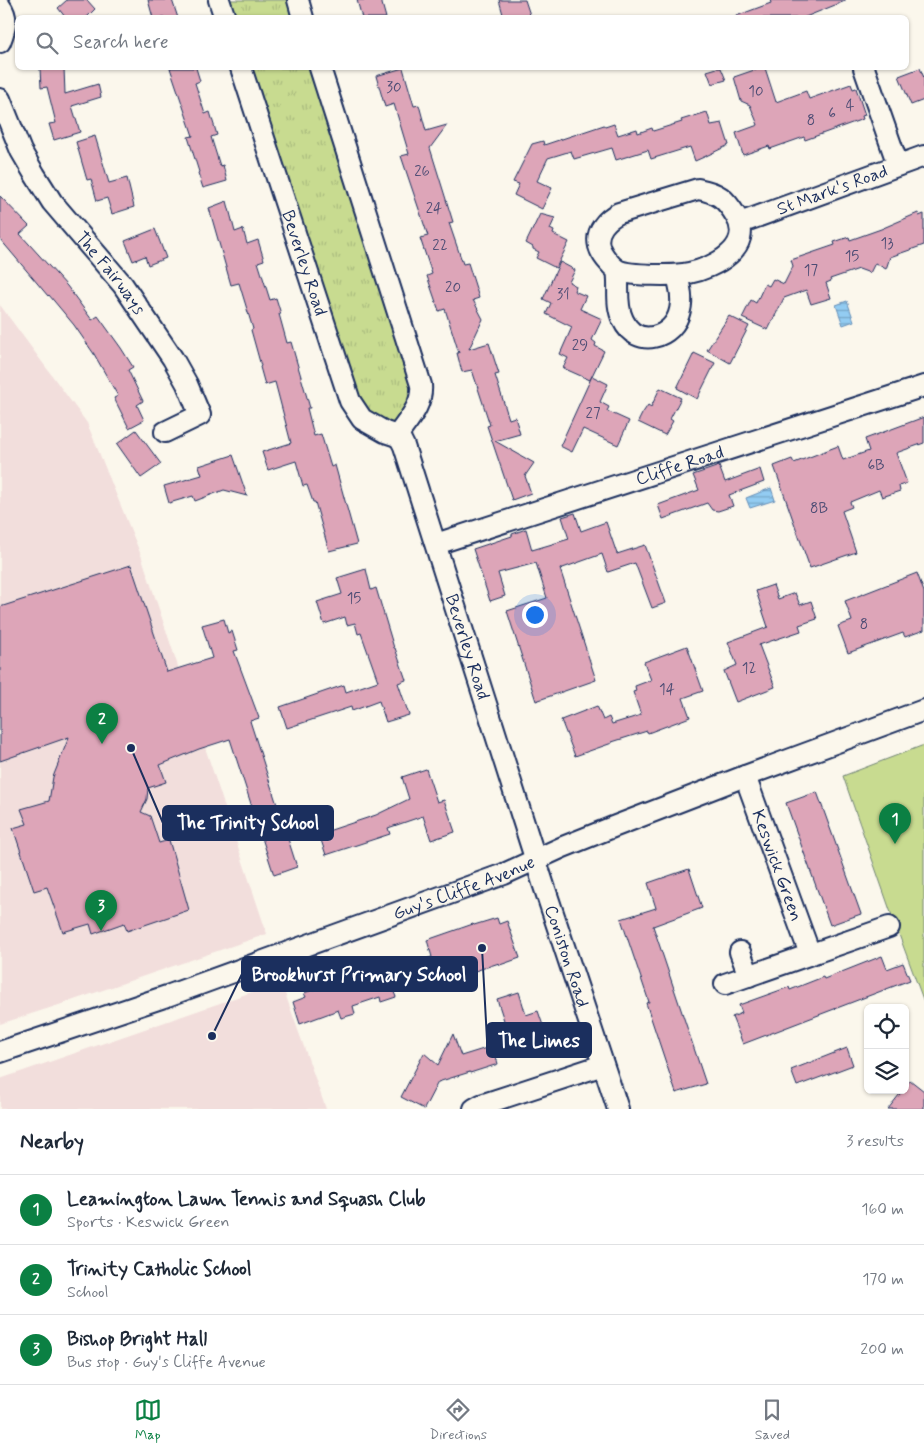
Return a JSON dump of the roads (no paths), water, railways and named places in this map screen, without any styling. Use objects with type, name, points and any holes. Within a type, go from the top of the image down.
[{"type":"street","points":[[0,42],[6,18],[0,6],[7,0]]},
{"type":"street","points":[[219,0],[224,15]]},
{"type":"street","points":[[298,0],[303,15]]},
{"type":"street","name":"Beverley Road","points":[[242,70],[350,401],[358,415],[369,424],[397,436],[404,446],[536,859]]},
{"type":"street","points":[[321,70],[421,385],[422,392],[418,405],[397,436]]},
{"type":"street","points":[[865,70],[898,165]]},
{"type":"street","name":"The Fairways","points":[[0,99],[21,151],[34,175],[52,202],[123,285],[187,384],[200,415],[165,432]]},
{"type":"street","name":"St Mark's Road","points":[[740,223],[924,156]]},
{"type":"street","points":[[698,189],[713,192],[723,199],[740,223],[741,235],[737,247],[728,256],[701,270],[677,275],[637,274],[617,270],[600,251],[598,241],[606,222],[619,213],[698,189]]},
{"type":"street","points":[[617,270],[619,307],[624,323],[636,334],[651,337],[668,331],[677,321],[681,303],[677,275]]},
{"type":"street","name":"Cliffe Road","points":[[436,544],[924,386]]},
{"type":"street","name":"Guy's Cliffe Avenue","points":[[0,1052],[167,996],[394,915],[504,874],[563,847],[745,776],[924,710]]},
{"type":"street","name":"Keswick Green","points":[[745,776],[810,954]]},
{"type":"street","name":"Coniston Road","points":[[536,859],[618,1109]]},
{"type":"street","points":[[725,984],[889,927]]},
{"type":"street","points":[[740,952],[749,976]]},
{"type":"street","points":[[474,1109],[482,1105],[496,1105],[603,1065]]},
{"type":"water","points":[[847,301],[854,321],[843,325],[836,305]]},
{"type":"water","points":[[771,488],[775,500],[750,508],[746,498]]},
{"type":"place","name":"Trinity Catholic School","points":[[102,744]]},
{"type":"place","name":"The Trinity School","points":[[131,748]]},
{"type":"place","name":"Leamington Lawn Tennis and Squash Club","points":[[895,844]]},
{"type":"place","name":"Bishop Bright Hall","points":[[101,931]]},
{"type":"place","name":"The Limes","points":[[482,948]]},
{"type":"place","name":"Brookhurst Primary School","points":[[212,1036]]}]
